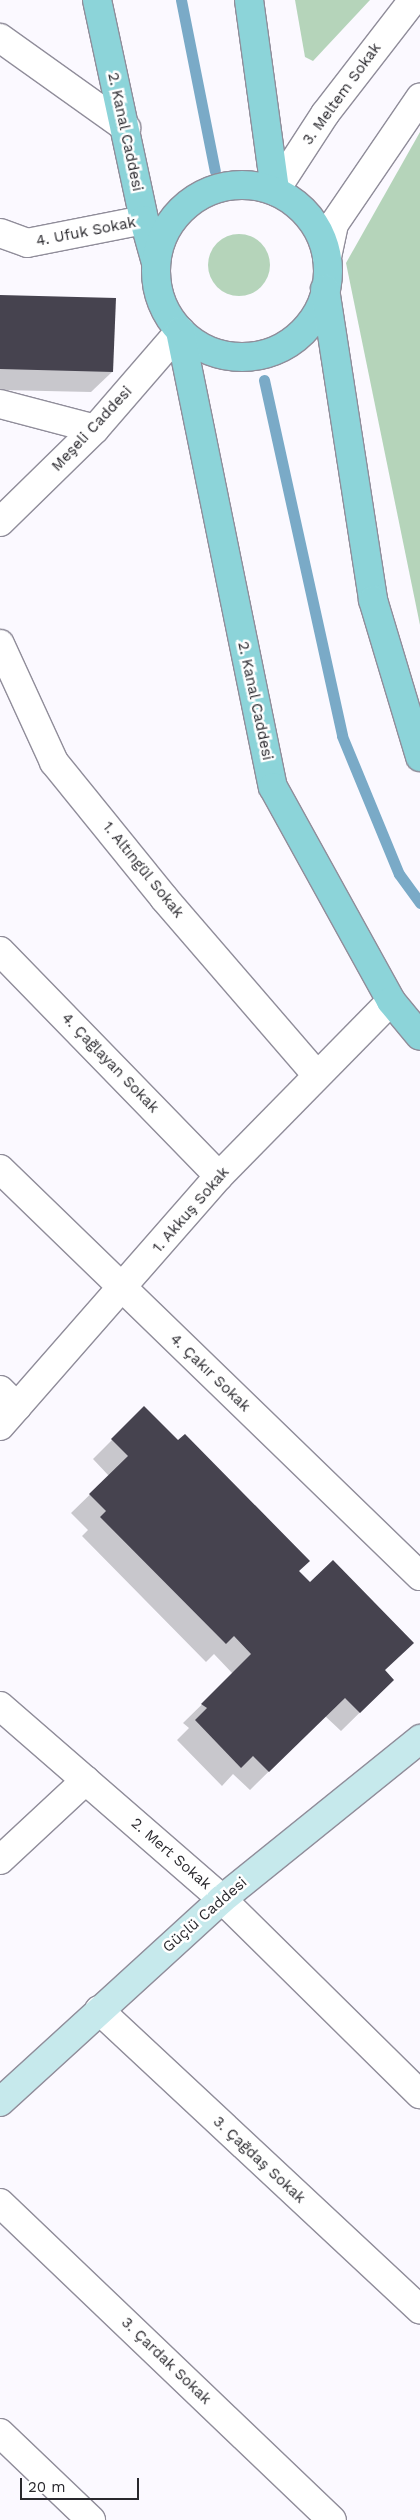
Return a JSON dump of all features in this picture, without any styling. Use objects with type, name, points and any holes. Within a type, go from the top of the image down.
[{"type":"main road","name":"2. Kanal Caddesi","points":[[97,0],[126,128],[144,220],[156,264]]},
{"type":"main road","points":[[249,0],[275,191]]},
{"type":"main road","points":[[241,184],[275,191],[291,199],[308,215],[321,235],[327,257],[325,289],[320,308],[304,329],[284,346],[260,355],[233,356],[208,350],[180,331],[161,301],[156,284],[156,264],[167,227],[186,204],[212,189],[241,184]]},
{"type":"main road","points":[[325,289],[373,600],[420,757]]},
{"type":"main road","name":"2. Kanal Caddesi","points":[[180,331],[273,787],[391,1001],[420,1036]]},
{"type":"main road","name":"Güçlü Caddesi","points":[[0,2102],[98,2010],[222,1899],[420,1739]]},
{"type":"street","name":"3. Meltem Sokak","points":[[275,191],[325,114],[413,0]]},
{"type":"street","points":[[0,38],[126,128]]},
{"type":"street","points":[[327,257],[334,224],[420,98]]},
{"type":"street","name":"4. Ufuk Sokak","points":[[0,233],[27,243],[144,220]]},
{"type":"street","name":"Meşeli Caddesi","points":[[0,522],[95,429],[180,331]]},
{"type":"street","points":[[0,404],[95,429]]},
{"type":"street","name":"1. Altıngül Sokak","points":[[0,644],[54,762],[164,898],[317,1075]]},
{"type":"street","name":"4. Çağlayan Sokak","points":[[2,958],[219,1176]]},
{"type":"street","name":"1. Akkuş Sokak","points":[[6,1408],[123,1289],[219,1176],[391,1001]]},
{"type":"street","name":"4. Çakır Sokak","points":[[0,1169],[420,1576]]},
{"type":"street","name":"2. Mert Sokak","points":[[0,1706],[222,1899],[420,2094]]},
{"type":"street","points":[[0,1860],[86,1780]]},
{"type":"street","name":"3. Çağdaş Sokak","points":[[98,2010],[420,2309]]},
{"type":"street","name":"3. Çardak Sokak","points":[[0,2203],[332,2520]]},
{"type":"street","points":[[0,2434],[91,2520]]},
{"type":"green space","points":[[295,0],[370,0],[313,61],[305,57]]},
{"type":"green space","points":[[420,132],[420,625],[346,263]]},
{"type":"green space","points":[[239,234],[256,239],[261,243],[265,248],[270,265],[265,282],[261,287],[256,291],[239,296],[222,291],[217,287],[213,282],[208,265],[213,248],[217,243],[222,239]]},
{"type":"building","points":[[0,295],[116,298],[113,372],[0,369]]},
{"type":"building","points":[[144,1406],[178,1440],[185,1434],[310,1561],[299,1571],[310,1582],[333,1560],[414,1643],[385,1670],[394,1680],[360,1713],[345,1698],[269,1772],[253,1756],[241,1768],[195,1720],[207,1708],[201,1704],[251,1654],[234,1636],[226,1644],[100,1517],[106,1511],[89,1494],[128,1456],[111,1439]]},
{"type":"waterway","points":[[181,0],[215,171]]},
{"type":"waterway","points":[[264,380],[342,736],[399,874],[420,903]]}]
